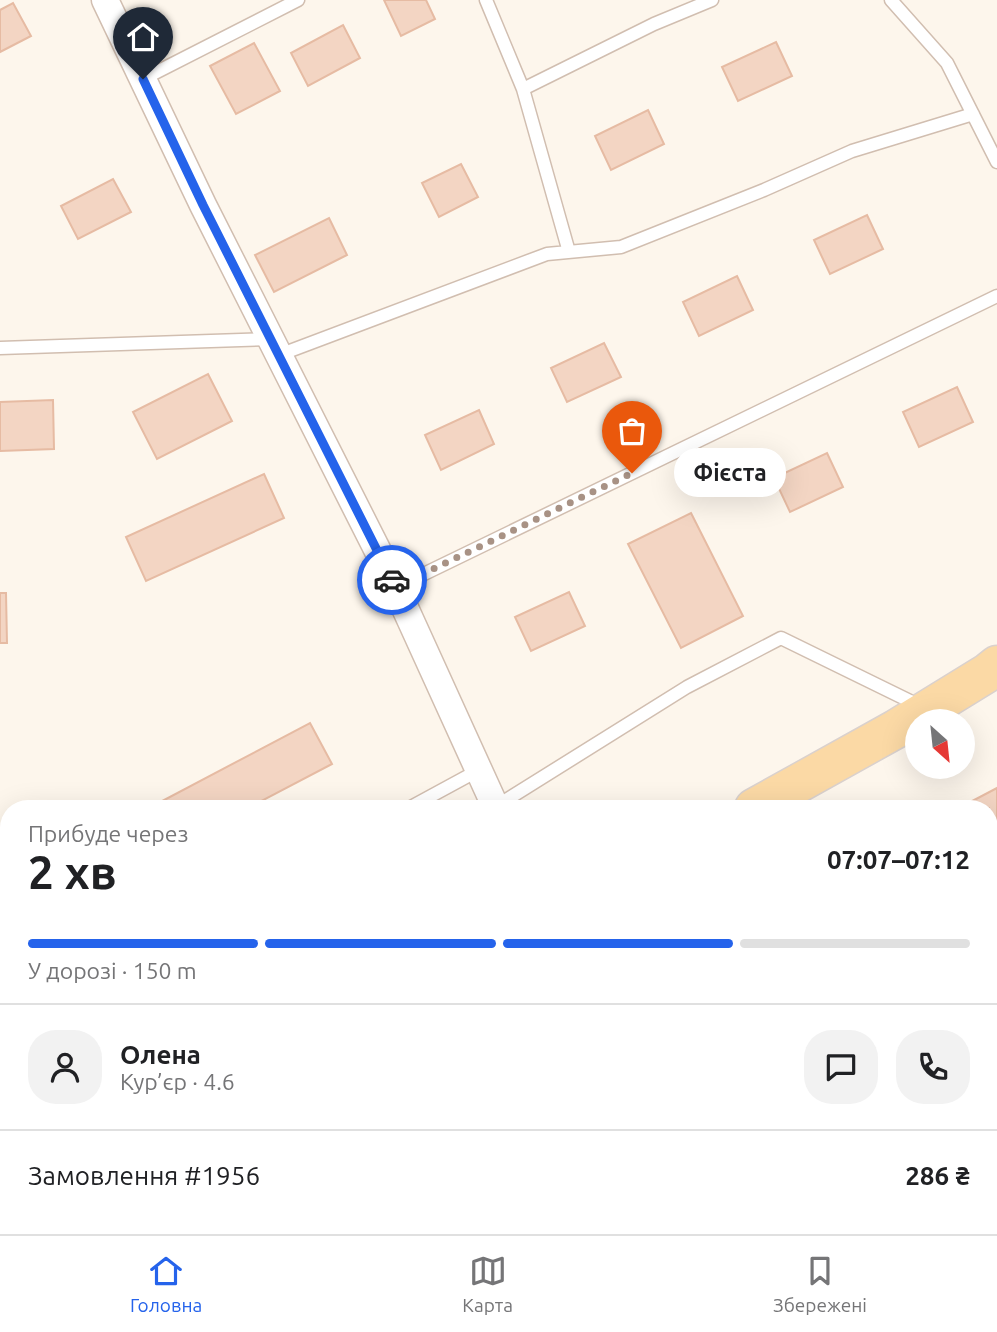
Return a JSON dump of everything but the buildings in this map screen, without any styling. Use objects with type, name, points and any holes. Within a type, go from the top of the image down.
[{"type":"main road","points":[[929,709],[997,665]]},
{"type":"main road","points":[[768,800],[905,723]]},
{"type":"street","points":[[105,0],[203,205],[396,587],[492,800]]},
{"type":"lane","points":[[143,79],[298,0]]},
{"type":"lane","points":[[486,0],[523,89],[569,251]]},
{"type":"lane","points":[[523,89],[654,24],[712,0]]},
{"type":"lane","points":[[891,0],[947,63],[997,162]]},
{"type":"lane","points":[[0,348],[275,347],[547,254],[621,247],[764,190],[852,151],[973,114]]},
{"type":"lane","points":[[396,587],[997,296]]},
{"type":"lane","points":[[509,800],[687,687],[781,638],[925,709]]},
{"type":"lane","points":[[424,800],[479,770]]},
{"type":"way so far","points":[[392,580],[396,587],[632,473]]},
{"type":"place","name":"Фієста","points":[[632,473]]},
{"type":"route","points":[[143,79],[203,205],[392,580]]}]
